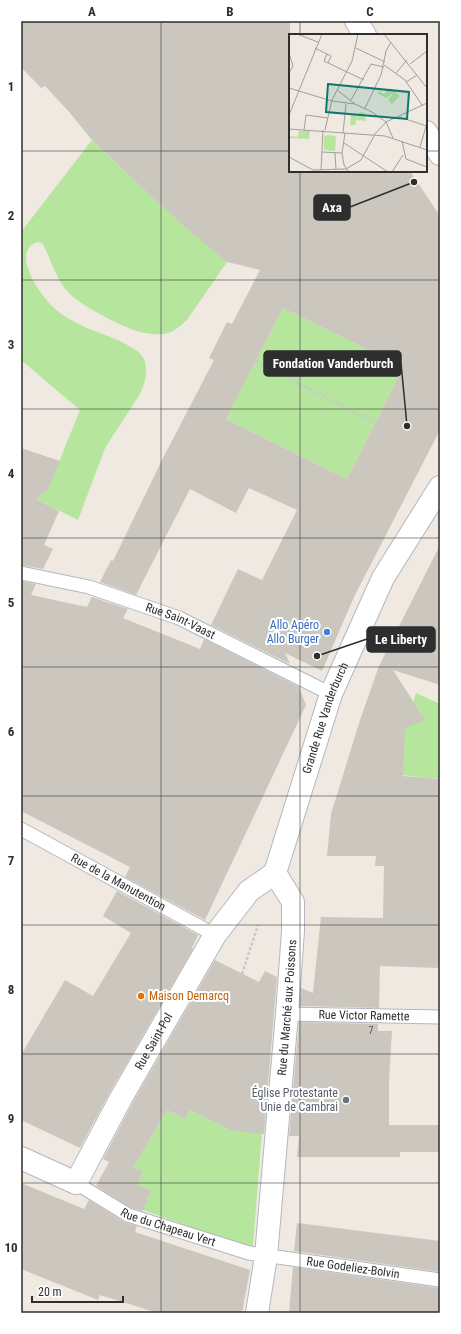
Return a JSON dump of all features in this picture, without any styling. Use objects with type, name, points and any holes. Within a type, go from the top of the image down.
[{"type":"street","points":[[356,21],[364,34]]},
{"type":"street","points":[[431,130],[440,154]]},
{"type":"street","name":"Grande Rue Vanderburch","points":[[275,873],[331,694],[382,578],[440,487]]},
{"type":"street","name":"Rue Saint-Pol","points":[[76,1183],[121,1098],[215,935],[248,891],[275,873]]},
{"type":"street","name":"Rue du Marché aux Poissons","points":[[256,1313],[266,1256],[293,931],[293,902],[275,873]]},
{"type":"street","points":[[21,1158],[76,1183]]},
{"type":"lane","name":"Rue Saint-Vaast","points":[[21,573],[90,587],[178,618],[331,694]]},
{"type":"lane","name":"Rue de la Manutention","points":[[21,829],[215,935]]},
{"type":"lane","name":"Rue Victor Ramette","points":[[287,1014],[440,1018]]},
{"type":"lane","name":"Rue du Chapeau Vert","points":[[76,1183],[128,1215],[242,1251],[266,1256]]},
{"type":"lane","name":"Rue Godeliez-Bolvin","points":[[266,1256],[440,1280]]},
{"type":"path","points":[[256,361],[375,423]]},
{"type":"green space","points":[[92,140],[156,201],[227,262],[187,320],[169,333],[152,334],[137,331],[121,325],[81,303],[68,292],[60,281],[43,244],[39,242],[31,245],[29,248],[26,259],[29,271],[37,287],[47,301],[56,310],[65,317],[85,327],[120,341],[135,349],[142,356],[146,365],[144,385],[140,394],[105,448],[78,520],[36,499],[48,489],[80,410],[21,360],[21,232]]},
{"type":"green space","points":[[283,308],[403,367],[347,479],[226,419]]},
{"type":"green space","points":[[416,693],[440,704],[440,779],[401,775],[405,722],[417,723],[421,713],[418,709],[412,706]]},
{"type":"green space","points":[[167,1110],[185,1119],[190,1110],[232,1131],[262,1133],[253,1245],[249,1247],[229,1241],[143,1210],[151,1190],[138,1185],[143,1171],[133,1168]]},
{"type":"building","points":[[21,21],[290,21],[289,172],[411,172],[440,216],[440,430],[354,597],[322,671],[285,653],[290,664],[211,625],[238,569],[262,580],[297,510],[249,488],[236,513],[190,489],[136,595],[100,582],[111,560],[113,561],[162,460],[214,360],[209,358],[227,322],[232,324],[260,270],[227,262],[205,244],[156,201],[92,140],[45,86],[41,88],[21,67]],"holes":[[[283,308],[403,367],[347,479],[226,419]]]},
{"type":"building","points":[[21,448],[60,461],[48,489],[36,499],[59,511],[44,545],[53,549],[43,569],[21,565]]},
{"type":"building","points":[[440,545],[440,685],[393,670],[425,720],[405,728],[403,776],[440,779],[440,968],[380,966],[379,1008],[300,1006],[301,988],[313,993],[321,917],[383,918],[384,866],[375,866],[376,856],[327,856],[331,814],[360,720],[379,666]]},
{"type":"building","points":[[21,581],[36,584],[31,595],[87,607],[92,597],[128,609],[123,618],[200,649],[204,639],[299,687],[306,705],[205,920],[125,877],[130,867],[21,811]]},
{"type":"building","points":[[117,891],[198,935],[192,948],[193,949],[110,1092],[80,1148],[21,1120],[21,1055],[65,980],[93,996],[131,933],[103,916]]},
{"type":"building","points":[[215,960],[259,982],[265,971],[277,977],[264,1134],[232,1131],[190,1110],[185,1119],[167,1110],[133,1168],[143,1171],[138,1185],[151,1190],[143,1211],[131,1208],[96,1186],[109,1162],[103,1159],[132,1104]]},
{"type":"building","points":[[299,1022],[378,1024],[378,1031],[392,1031],[389,1080],[389,1125],[440,1125],[440,1152],[400,1152],[400,1157],[297,1157],[299,1136],[289,1136]]},
{"type":"building","points":[[21,1183],[84,1209],[89,1200],[124,1222],[137,1226],[135,1232],[250,1270],[242,1313],[158,1313],[100,1295],[98,1300],[21,1269]]},
{"type":"building","points":[[297,1223],[440,1241],[440,1272],[294,1251]]},
{"type":"building","points":[[293,1267],[440,1288],[440,1313],[289,1313]]},
{"type":"place","name":"Axa","points":[[414,182]]},
{"type":"place","name":"Fondation Vanderburch","points":[[407,426]]},
{"type":"place","name":"Allo Apéro Allo Burger","points":[[327,632]]},
{"type":"place","name":"Le Liberty","points":[[317,656]]},
{"type":"place","name":"Maison Demarcq","points":[[141,996]]},
{"type":"place","name":"Église Protestante Unie de Cambrai","points":[[346,1100]]}]
